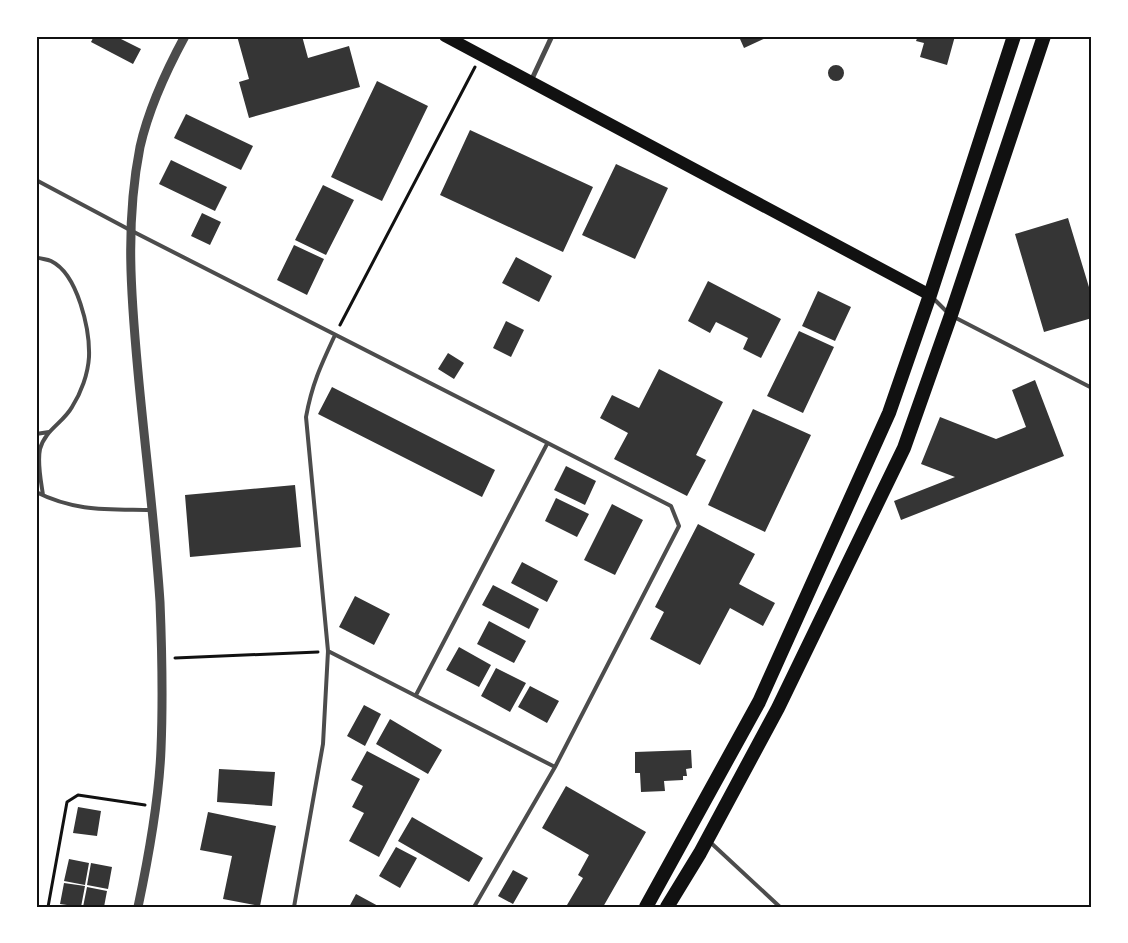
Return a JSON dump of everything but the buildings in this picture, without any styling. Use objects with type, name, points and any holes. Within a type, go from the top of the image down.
[{"type":"highway","points":[[646,907],[760,702],[889,414],[930,295],[1014,36]]},
{"type":"highway","points":[[668,907],[707,840],[778,708],[904,448],[1044,36]]},
{"type":"main road","points":[[445,36],[930,295]]},
{"type":"street","points":[[138,907],[146,868],[161,750],[162,658],[160,601],[131,304],[130,230],[133,192],[141,146],[154,99],[185,36]]},
{"type":"street","points":[[530,82],[552,36]]},
{"type":"lane","points":[[36,180],[130,230],[671,506],[679,526],[555,767],[474,907]]},
{"type":"lane","points":[[36,257],[51,261],[64,272],[76,292],[82,310],[89,357],[85,380],[72,408],[48,432],[40,449],[43,495]]},
{"type":"lane","points":[[930,295],[950,315],[1092,388]]},
{"type":"lane","points":[[294,907],[323,744],[328,651],[306,417],[318,369],[335,335]]},
{"type":"lane","points":[[36,434],[48,432]]},
{"type":"lane","points":[[416,695],[547,444]]},
{"type":"lane","points":[[36,492],[55,501],[87,509],[151,510]]},
{"type":"lane","points":[[328,651],[555,767]]},
{"type":"lane","points":[[707,840],[780,907]]},
{"type":"path","points":[[335,335],[481,55]]},
{"type":"path","points":[[162,658],[328,651]]},
{"type":"path","points":[[48,907],[67,802],[78,795],[155,806]]}]
